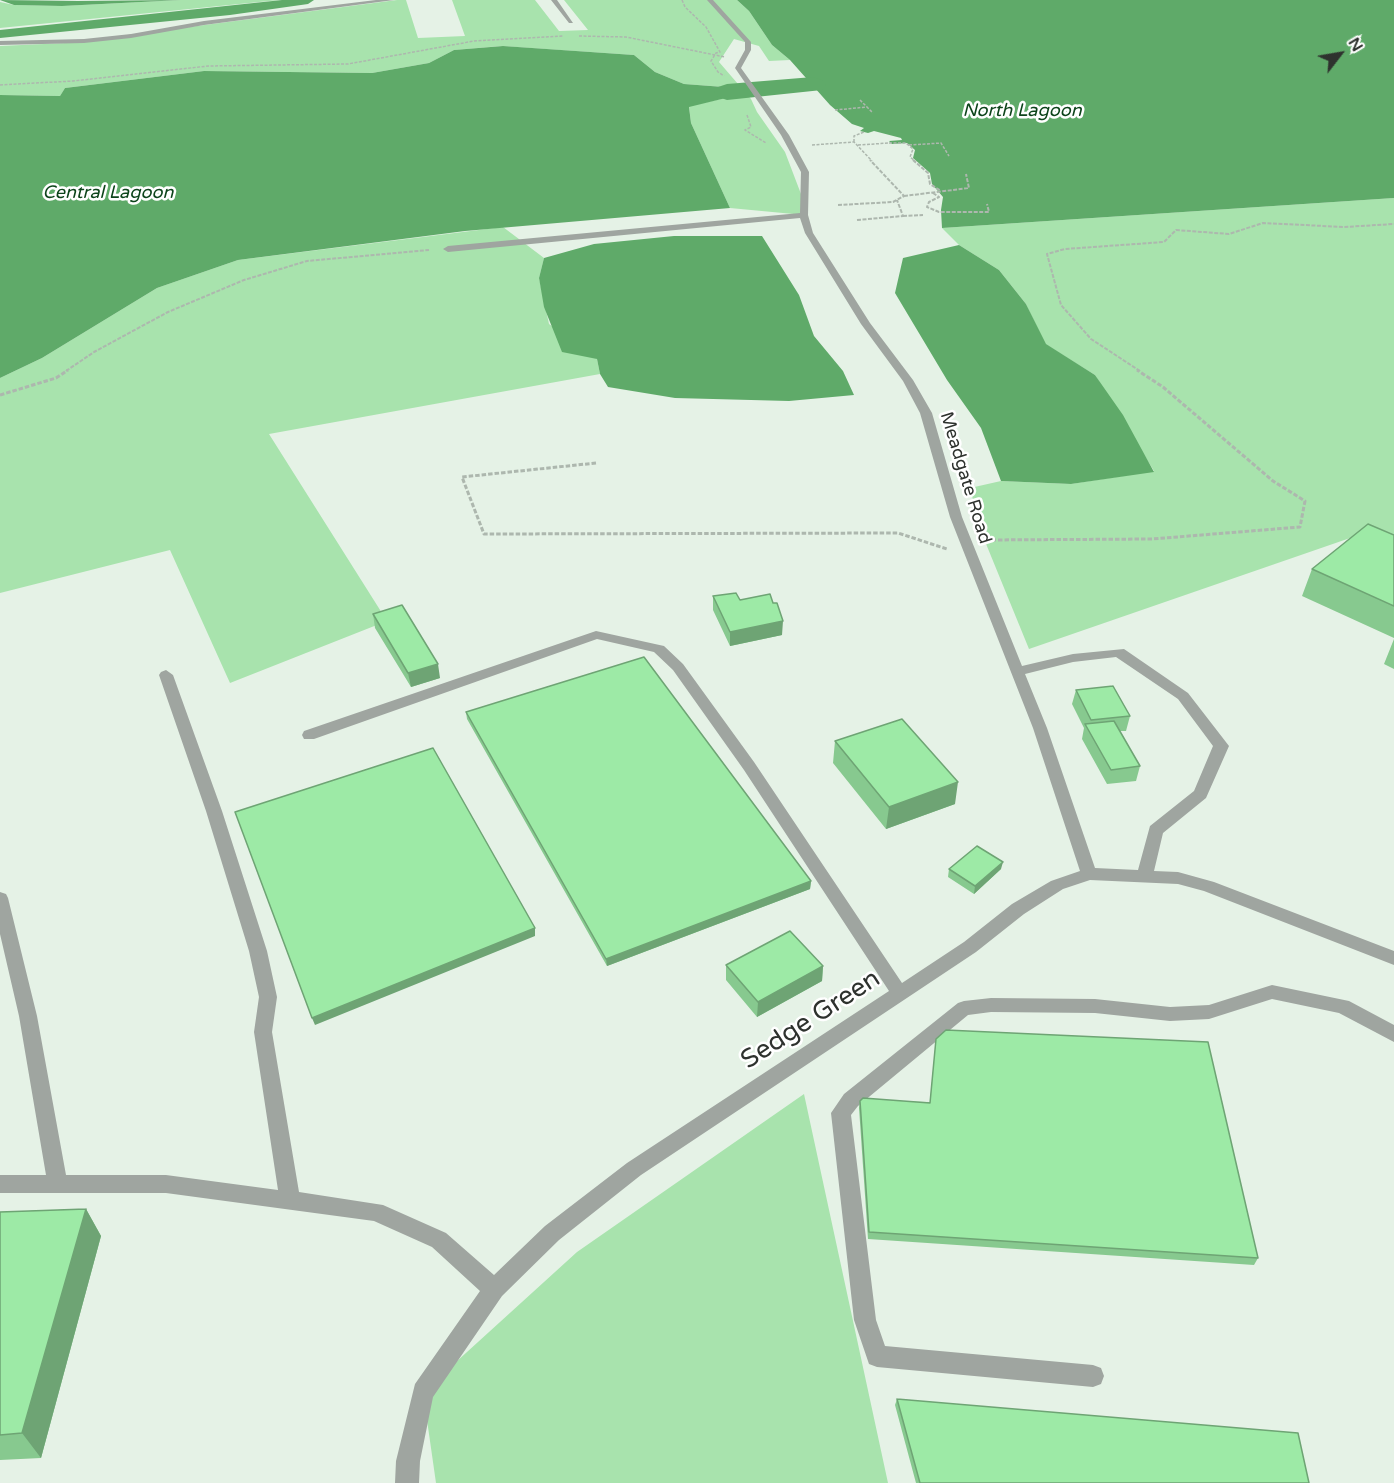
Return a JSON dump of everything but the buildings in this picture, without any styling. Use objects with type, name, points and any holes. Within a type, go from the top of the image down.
[{"type":"street","points":[[0,43],[84,41],[131,36],[204,23],[392,0]]},
{"type":"street","points":[[554,0],[571,22]]},
{"type":"street","name":"Meadgate Road","points":[[710,0],[748,42],[748,50],[738,68],[760,98],[805,172],[804,215],[809,233],[826,262],[908,380],[926,414],[963,538],[1040,728],[1089,874]]},
{"type":"street","points":[[448,249],[658,228],[737,224],[804,215]]},
{"type":"street","points":[[309,735],[596,635],[658,649],[678,667],[748,766],[900,994]]},
{"type":"street","points":[[1018,670],[1073,658],[1119,652],[1183,696],[1221,746],[1200,794],[1156,830],[1145,875]]},
{"type":"street","points":[[166,675],[214,811],[258,951],[268,997],[263,1032],[290,1200]]},
{"type":"street","name":"Sedge Green","points":[[407,1483],[408,1461],[423,1392],[494,1289],[552,1233],[634,1169],[900,994],[1057,885],[1089,874],[1178,878],[1208,886],[1394,958]]},
{"type":"street","points":[[0,898],[28,1016],[58,1184]]},
{"type":"street","points":[[1093,1376],[877,1356],[865,1320],[841,1113],[851,1100],[964,1008],[991,1005],[1095,1006],[1170,1014],[1209,1012],[1272,992],[1342,1006],[1394,1034]]},
{"type":"street","points":[[0,1184],[166,1184],[376,1212],[439,1240],[494,1289]]},
{"type":"path","points":[[682,0],[685,7],[706,27],[720,52],[716,53],[711,61],[718,72],[728,78]]},
{"type":"path","points":[[0,85],[74,81],[208,66],[348,64],[474,41],[562,36],[626,37],[716,53],[740,63]]},
{"type":"path","points":[[860,100],[873,113]]},
{"type":"path","points":[[835,110],[867,107]]},
{"type":"path","points":[[747,113],[751,127],[745,130],[765,141],[770,150]]},
{"type":"path","points":[[864,132],[854,136],[854,142],[904,196]]},
{"type":"path","points":[[790,146],[854,142]]},
{"type":"path","points":[[857,145],[941,143],[949,156]]},
{"type":"path","points":[[908,145],[913,149],[910,157],[930,175],[930,184],[940,193]]},
{"type":"path","points":[[927,192],[940,193],[969,188],[966,174]]},
{"type":"path","points":[[838,205],[892,202],[904,196],[927,192],[940,193]]},
{"type":"path","points":[[933,193],[939,196],[929,202],[927,207],[939,212],[990,212],[987,204]]},
{"type":"path","points":[[897,200],[903,216]]},
{"type":"path","points":[[857,220],[922,215]]},
{"type":"path","points":[[963,538],[1152,539],[1300,527],[1305,501],[1273,481],[1163,387],[1091,339],[1061,304],[1047,254],[1065,249],[1164,242],[1176,230],[1230,234],[1263,224],[1344,227],[1394,224]]},
{"type":"path","points":[[0,395],[56,378],[94,352],[168,312],[244,280],[307,261],[448,249]]},
{"type":"path","points":[[596,463],[462,477],[484,534],[898,533],[970,555]]},
{"type":"shaded area","points":[[181,0],[279,0],[0,28],[0,2],[14,5],[62,6]]},
{"type":"shaded area","points":[[406,0],[418,38],[465,36],[452,0],[535,0],[559,31],[588,30],[564,0],[737,0],[749,11],[772,45],[790,60],[769,61],[759,46],[734,39],[719,62],[751,99],[757,112],[785,152],[801,194],[804,215],[730,208],[691,123],[689,106],[730,97],[724,87],[684,84],[655,72],[634,55],[502,46],[454,50],[429,63],[372,73],[204,71],[65,88],[60,96],[0,95],[0,46],[66,43]]},
{"type":"shaded area","points":[[1394,198],[1394,555],[1353,537],[1029,649],[982,534],[970,488],[1001,481],[1071,484],[1154,471],[1095,375],[1045,344],[1026,304],[999,270],[959,245],[942,228]]},
{"type":"shaded area","points":[[503,227],[544,258],[539,278],[549,324],[597,359],[600,374],[269,434],[387,621],[230,683],[170,550],[0,593],[0,378],[42,358],[157,288],[238,260]]},
{"type":"shaded area","points":[[804,1094],[888,1483],[436,1483],[423,1392],[577,1252]]},
{"type":"water","points":[[0,0],[181,0],[62,6],[14,5]]},
{"type":"water","name":"North Lagoon","points":[[737,0],[1394,0],[1394,198],[942,228],[943,197],[932,184],[930,173],[913,158],[915,150],[907,143],[892,144],[889,141],[902,140],[901,138],[874,131],[868,133],[860,131],[864,128],[852,124],[830,105],[790,60],[772,45],[749,11]]},
{"type":"water","name":"Central Lagoon","points":[[503,46],[634,55],[655,72],[684,84],[724,87],[730,97],[689,107],[691,123],[730,208],[465,231],[238,260],[157,288],[42,358],[0,378],[0,95],[60,96],[65,88],[204,71],[372,73],[429,63],[454,50]]},
{"type":"water","points":[[674,236],[762,236],[799,295],[814,336],[843,371],[854,395],[789,401],[675,398],[608,387],[600,374],[597,359],[562,352],[544,307],[539,278],[544,258],[594,244]]},
{"type":"water","points":[[959,245],[999,270],[1026,304],[1046,344],[1095,375],[1123,415],[1154,472],[1071,484],[1001,481],[981,428],[947,380],[895,293],[903,258]]},
{"type":"waterway","points":[[0,34],[230,11],[308,0]]},
{"type":"waterway","points":[[727,92],[813,85]]}]
